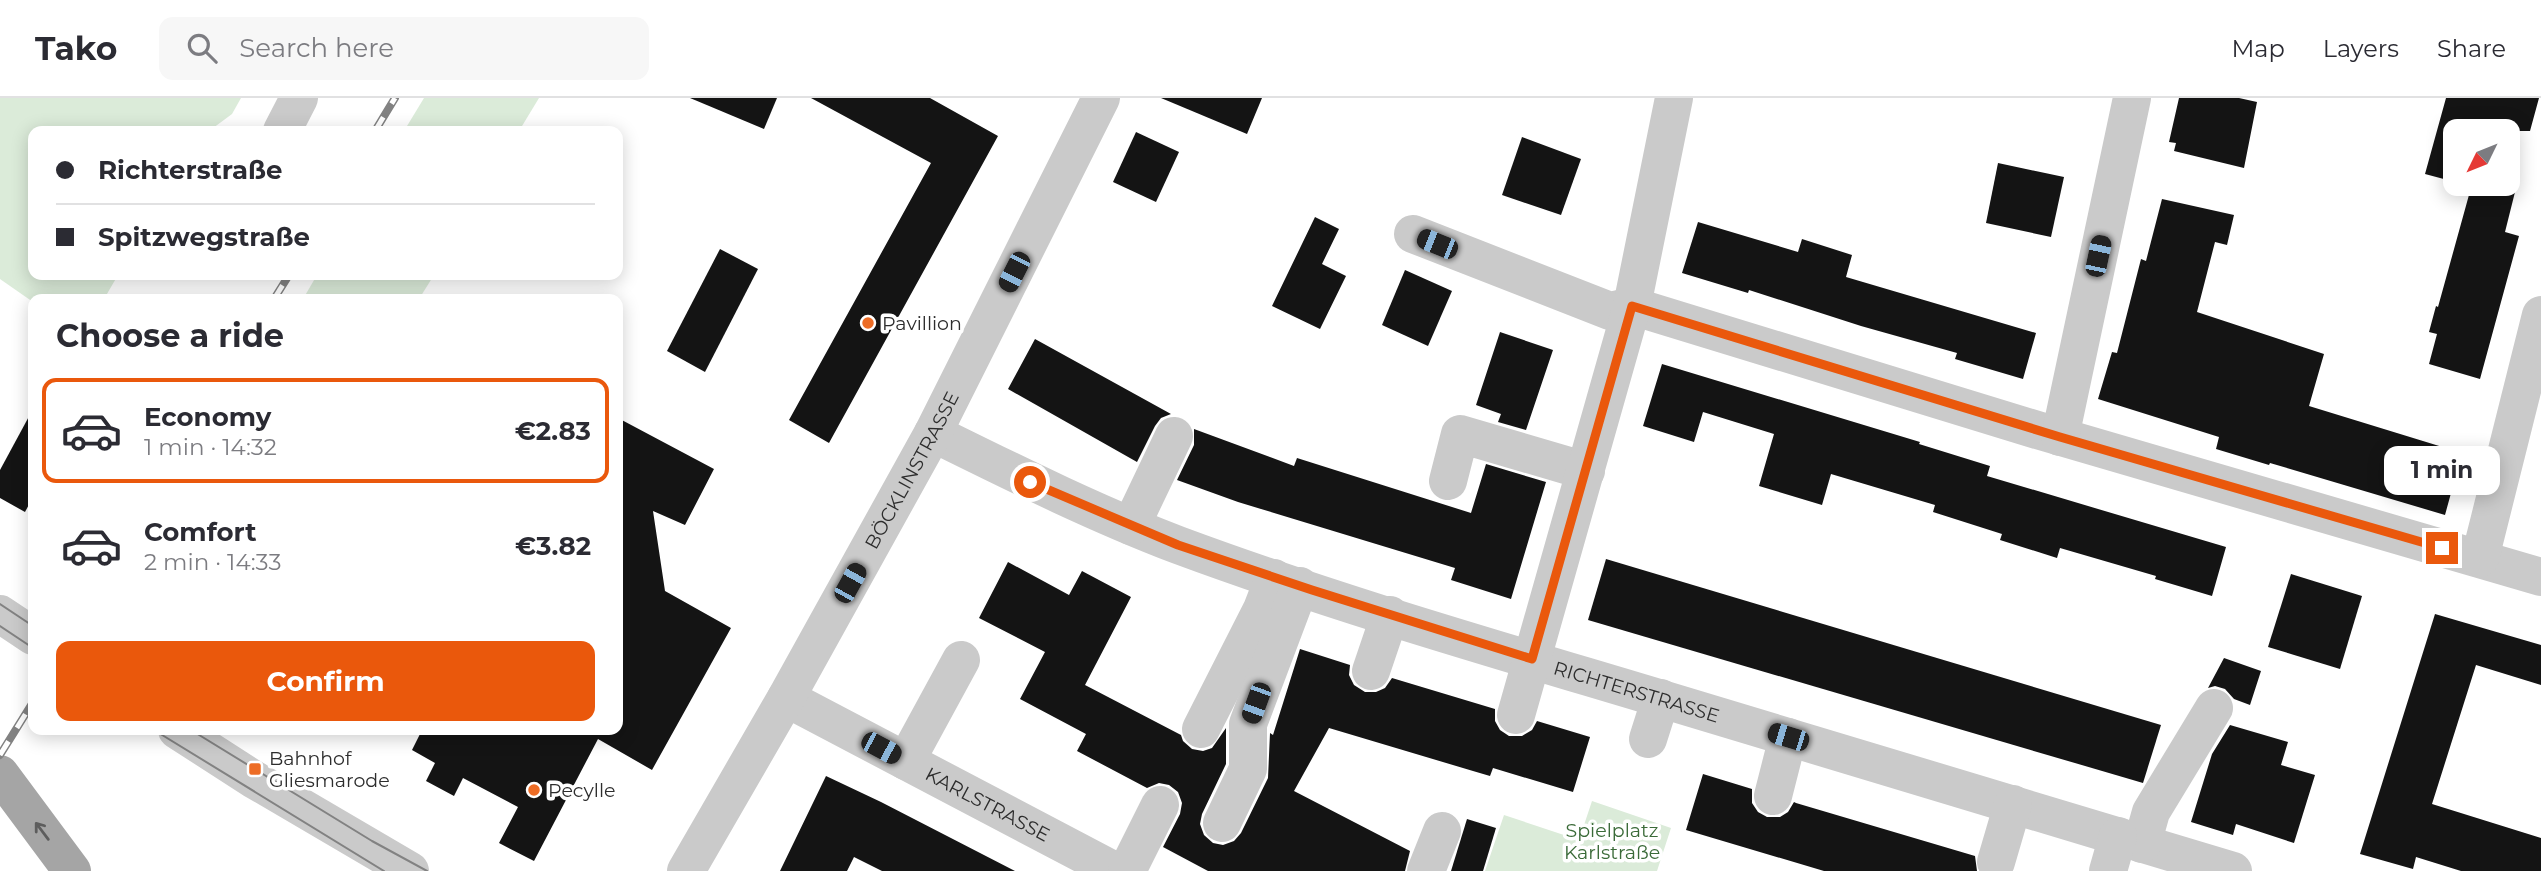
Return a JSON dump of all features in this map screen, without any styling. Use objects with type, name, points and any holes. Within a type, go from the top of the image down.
[{"type":"main road","points":[[0,774],[72,871]]},
{"type":"street","points":[[285,126],[299,98]]},
{"type":"street","name":"BÖCKLINSTRASSE","points":[[686,871],[786,698],[933,433],[1101,98]]},
{"type":"street","points":[[1516,715],[1632,306],[1674,98]]},
{"type":"street","points":[[2060,437],[2132,98]]},
{"type":"street","points":[[1413,234],[1610,311],[1632,306],[2060,437],[2541,577]]},
{"type":"street","points":[[2480,558],[2541,315]]},
{"type":"street","name":"RICHTERSTRASSE","points":[[933,433],[1030,482],[1120,521],[1178,545],[1287,582],[2013,804],[2123,850],[2234,871]]},
{"type":"street","points":[[1539,433],[1589,461]]},
{"type":"street","points":[[1120,521],[1167,434]]},
{"type":"street","points":[[1448,481],[1460,434],[1589,461]]},
{"type":"street","points":[[1201,729],[1262,609],[1287,582]]},
{"type":"street","points":[[1222,823],[1248,769],[1248,724],[1287,582]]},
{"type":"street","points":[[0,614],[28,633]]},
{"type":"street","points":[[1371,671],[1390,615]]},
{"type":"street","points":[[906,761],[961,660]]},
{"type":"street","name":"KARLSTRASSE","points":[[786,698],[1115,871]]},
{"type":"street","points":[[1648,739],[1661,698]]},
{"type":"street","points":[[2123,850],[2151,812],[2214,708]]},
{"type":"street","points":[[185,735],[253,779],[410,871]]},
{"type":"street","points":[[1773,796],[1788,737]]},
{"type":"street","points":[[1996,862],[2013,804]]},
{"type":"street","points":[[1127,871],[1160,805]]},
{"type":"street","points":[[1426,871],[1442,831]]},
{"type":"green space","points":[[0,98],[241,98],[232,114],[216,126],[28,126],[28,280],[115,280],[107,294],[28,294],[28,299],[0,279]]},
{"type":"green space","points":[[424,98],[539,98],[522,126],[407,126]]},
{"type":"green space","points":[[314,280],[431,280],[422,294],[306,294]]},
{"type":"green space","name":"Spielplatz Karlstraße","points":[[1592,801],[1671,828],[1657,871],[1485,871],[1504,815],[1579,840]]},
{"type":"building","points":[[690,98],[777,98],[764,129]]},
{"type":"building","points":[[811,98],[930,98],[998,136],[829,443],[789,420],[931,163]]},
{"type":"building","points":[[1161,98],[1262,98],[1247,134]]},
{"type":"building","points":[[2179,98],[2239,98],[2257,102],[2244,168],[2174,151],[2176,143],[2169,142]]},
{"type":"building","points":[[2446,98],[2539,98],[2530,131],[2520,131],[2520,119],[2443,119],[2443,179],[2425,174]]},
{"type":"building","points":[[1136,132],[1179,152],[1156,202],[1113,182]]},
{"type":"building","points":[[1522,137],[1581,159],[1561,215],[1502,195]]},
{"type":"building","points":[[1998,163],[2064,177],[2051,237],[1986,223]]},
{"type":"building","points":[[2469,196],[2514,196],[2505,232],[2519,236],[2480,379],[2429,364],[2437,334],[2429,332],[2436,306],[2438,307]]},
{"type":"building","points":[[2162,199],[2234,215],[2227,245],[2215,242],[2197,312],[2324,354],[2309,406],[2462,453],[2445,515],[2216,449],[2219,437],[2098,399],[2112,352],[2117,353],[2141,259],[2146,261]]},
{"type":"building","points":[[1315,217],[1339,229],[1322,264],[1346,276],[1320,329],[1272,306]]},
{"type":"building","points":[[1698,222],[1798,252],[1802,239],[1852,255],[1846,277],[2036,333],[2023,379],[1955,359],[1957,353],[1749,290],[1748,293],[1682,273]]},
{"type":"building","points":[[720,249],[758,269],[705,372],[667,351]]},
{"type":"building","points":[[1405,270],[1452,291],[1428,346],[1382,325]]},
{"type":"building","points":[[1500,332],[1553,350],[1526,430],[1498,422],[1501,414],[1476,405]]},
{"type":"building","points":[[1035,339],[1171,414],[1161,418],[1155,426],[1137,462],[1008,389]]},
{"type":"building","points":[[1662,364],[1920,442],[1919,444],[1990,466],[1987,476],[2226,547],[2212,596],[2155,579],[2156,576],[2060,548],[2057,558],[2000,540],[2002,534],[1933,512],[1935,505],[1831,474],[1822,505],[1759,486],[1774,434],[1703,412],[1694,442],[1643,426]]},
{"type":"building","points":[[28,418],[28,506],[25,512],[0,498],[0,470]]},
{"type":"building","points":[[623,421],[714,469],[685,525],[653,511],[665,591],[731,628],[652,770],[598,739],[534,861],[499,843],[518,807],[463,778],[454,796],[426,781],[435,763],[412,750],[420,735],[623,735]]},
{"type":"building","points":[[1194,429],[1294,466],[1297,458],[1471,513],[1486,464],[1546,482],[1511,599],[1451,580],[1455,568],[1238,502],[1177,480],[1194,445]]},
{"type":"building","points":[[1606,559],[2161,725],[2143,783],[1588,620]]},
{"type":"building","points":[[1008,562],[1069,595],[1082,571],[1131,597],[1085,685],[1181,735],[1183,741],[1192,749],[1203,751],[1212,748],[1226,728],[1226,764],[1202,814],[1200,824],[1204,835],[1213,843],[1223,845],[1234,841],[1241,833],[1268,778],[1270,733],[1273,735],[1300,649],[1350,665],[1349,675],[1354,685],[1365,692],[1376,692],[1385,688],[1392,678],[1495,709],[1495,721],[1500,730],[1509,736],[1522,736],[1532,730],[1537,721],[1590,737],[1573,792],[1493,768],[1490,776],[1329,728],[1294,791],[1410,851],[1405,871],[1208,871],[1163,847],[1180,814],[1182,803],[1178,792],[1169,785],[1159,783],[1147,788],[1077,751],[1086,734],[1020,699],[1045,652],[979,618]]},
{"type":"building","points":[[2291,574],[2362,596],[2340,669],[2268,647]]},
{"type":"building","points":[[2435,614],[2541,645],[2541,685],[2476,665],[2432,804],[2541,838],[2541,871],[2461,871],[2416,857],[2413,869],[2360,854]]},
{"type":"building","points":[[2224,658],[2261,671],[2250,705],[2234,699],[2225,689],[2215,686],[2208,688]]},
{"type":"building","points":[[2230,725],[2288,742],[2281,765],[2315,775],[2294,843],[2236,824],[2233,835],[2191,822],[2212,754]]},
{"type":"building","points":[[1703,774],[1752,789],[1752,803],[1758,812],[1767,817],[1780,817],[1788,812],[1794,802],[1975,856],[1977,871],[1824,871],[1686,830]]},
{"type":"building","points":[[826,776],[1015,871],[882,871],[854,857],[847,871],[780,871]]},
{"type":"building","points":[[1467,819],[1496,828],[1483,871],[1451,871]]},
{"type":"tram line","points":[[0,604],[28,623]]},
{"type":"tram line","points":[[0,626],[28,645]]},
{"type":"tram line","points":[[162,735],[384,871]]},
{"type":"tram line","points":[[199,735],[372,841],[427,871]]},
{"type":"railway","points":[[378,126],[395,98]]},
{"type":"railway","points":[[277,294],[286,280]]},
{"type":"railway","points":[[0,755],[28,710]]},
{"type":"place","name":"Pavillion","points":[[868,323]]},
{"type":"place","name":"Bahnhof Gliesmarode","points":[[255,769]]},
{"type":"place","name":"Pecylle","points":[[534,790]]},
{"type":"route","points":[[1030,482],[1178,545],[1532,659],[1632,306],[2060,437],[2442,548]]}]
